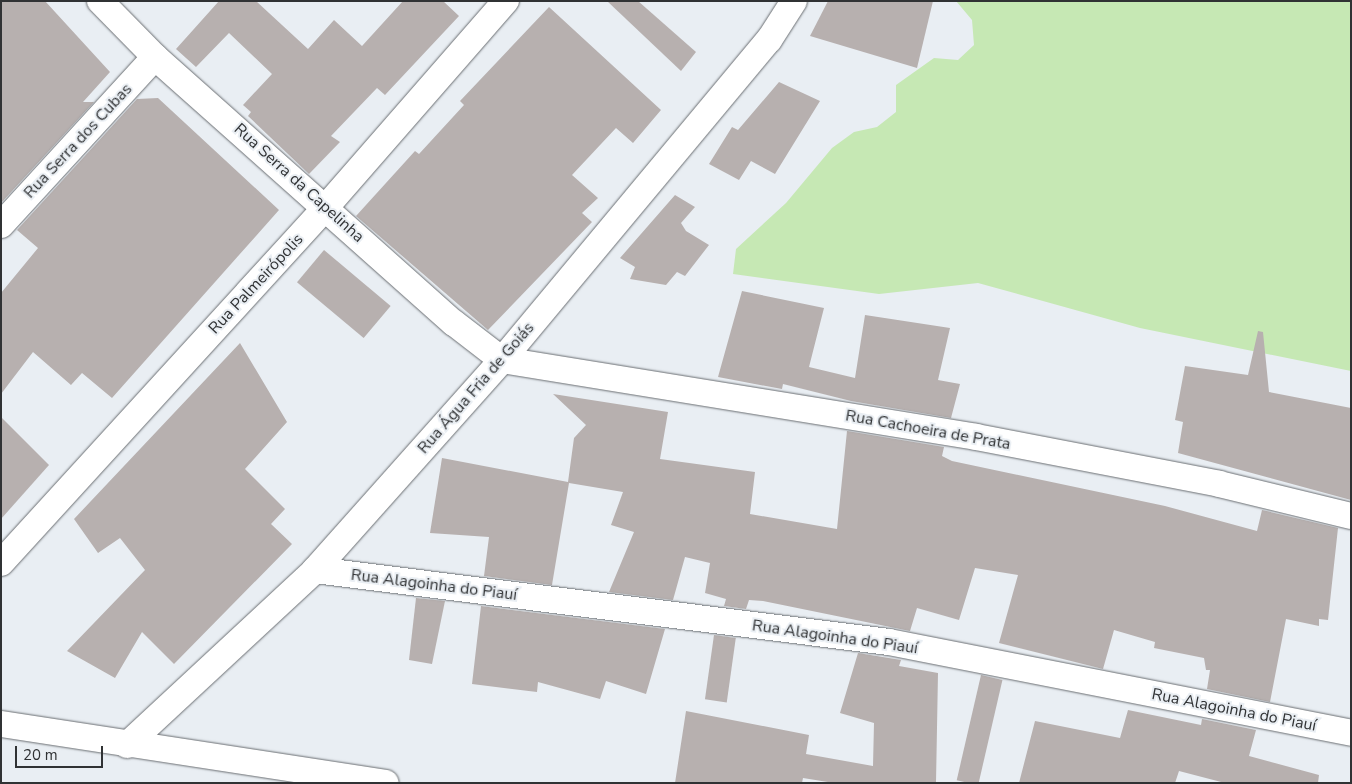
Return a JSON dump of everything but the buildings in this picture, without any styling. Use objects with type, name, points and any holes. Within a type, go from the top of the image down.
[{"type":"street","name":"Rua Serra da Capelinha","points":[[100,1],[156,57],[454,323],[502,360]]},
{"type":"street","name":"Rua Palmeirópolis","points":[[1,562],[326,207],[506,1]]},
{"type":"street","name":"Rua Água Fria de Goiás","points":[[126,744],[315,570],[502,360],[769,40],[794,1]]},
{"type":"street","name":"Rua Serra dos Cubas","points":[[1,225],[156,57]]},
{"type":"street","name":"Rua Cachoeira de Prata","points":[[502,360],[976,437],[1219,484],[1351,516]]},
{"type":"street","name":"Rua Alagoinha do Piauí","points":[[315,570],[889,642],[1351,733]]},
{"type":"street","points":[[1,724],[386,783]]},
{"type":"green space","points":[[956,1],[1351,1],[1351,371],[1140,328],[978,283],[879,294],[733,274],[736,249],[786,203],[832,148],[854,132],[877,127],[896,112],[896,85],[934,58],[958,60],[974,45],[972,20]]}]
